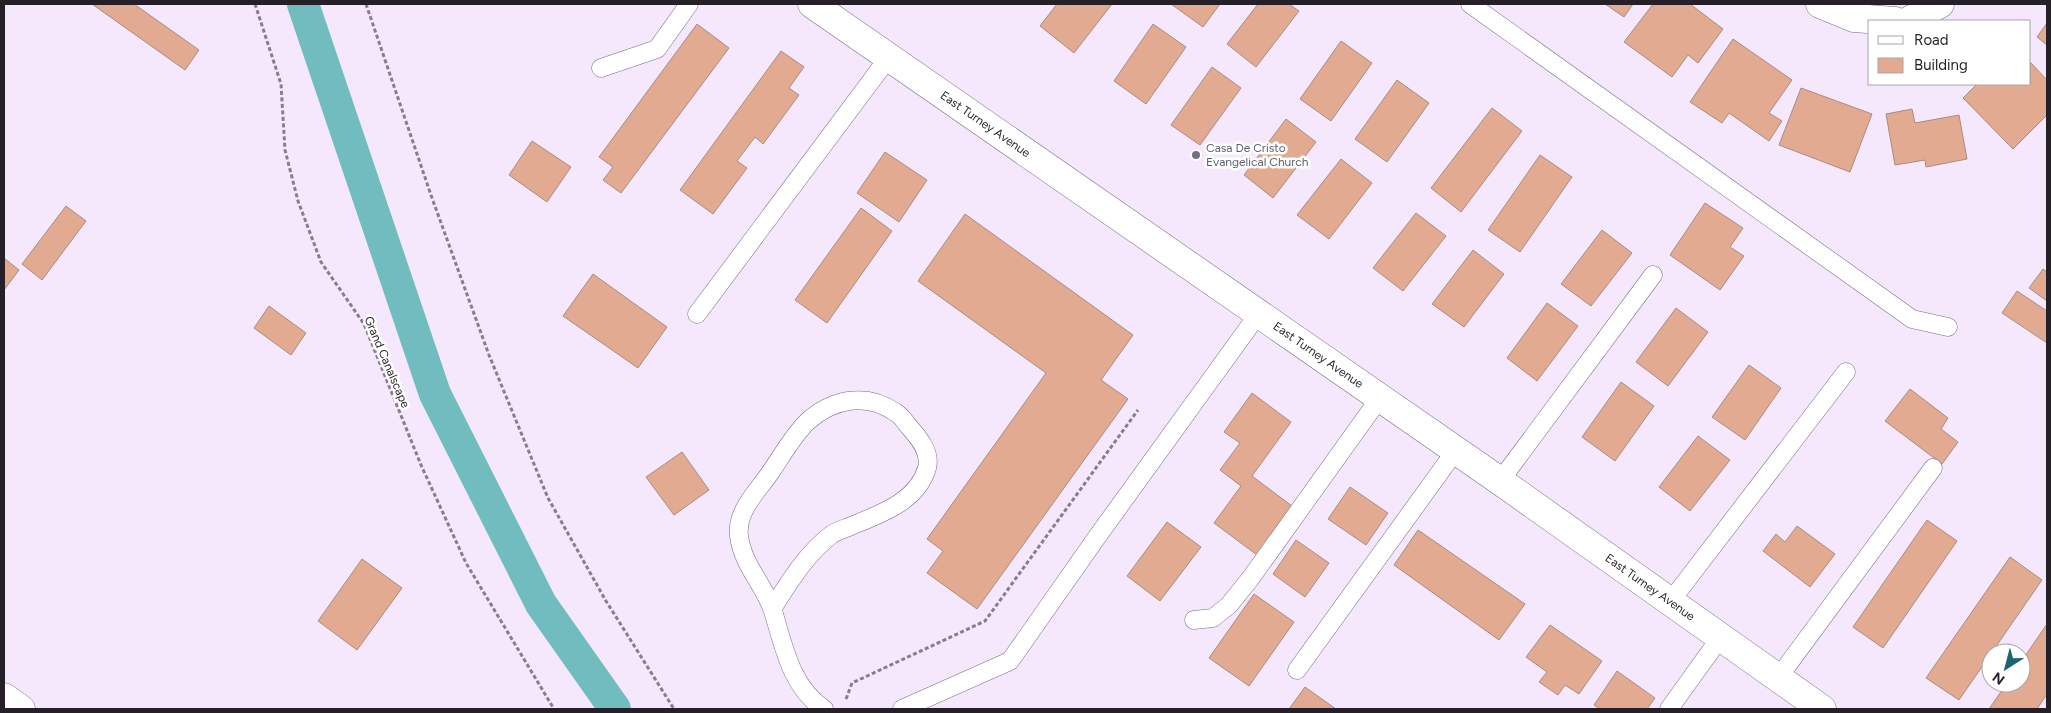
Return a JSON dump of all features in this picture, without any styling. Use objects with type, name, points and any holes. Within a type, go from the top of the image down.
[{"type":"street","name":"East Turney Avenue","points":[[812,4],[1379,399],[1456,450],[1822,709]]},
{"type":"street","points":[[1820,4],[1854,18],[1881,20]]},
{"type":"street","points":[[1910,20],[1940,4]]},
{"type":"street","points":[[4,697],[21,709]]},
{"type":"lane","points":[[601,68],[657,50],[690,4]]},
{"type":"lane","points":[[1470,4],[1912,319],[1948,327]]},
{"type":"lane","points":[[697,314],[889,58]]},
{"type":"lane","points":[[1500,481],[1653,274]]},
{"type":"lane","points":[[902,709],[1010,661],[1259,314]]},
{"type":"lane","points":[[1670,602],[1846,372]]},
{"type":"lane","points":[[1194,620],[1213,618],[1229,605],[1250,579],[1379,399]]},
{"type":"lane","points":[[772,609],[818,546],[832,534],[891,509],[910,495],[919,485],[927,467],[926,450],[914,432],[895,412],[871,401],[852,400],[834,404],[808,422],[742,513],[739,534],[746,562],[772,609],[780,639],[792,670],[812,701],[824,709]]},
{"type":"lane","points":[[1297,670],[1456,450]]},
{"type":"lane","points":[[1778,678],[1933,468]]},
{"type":"lane","points":[[1668,709],[1720,638]]},
{"type":"path","name":"Grand Canalscape","points":[[255,4],[281,84],[285,150],[298,201],[321,262],[364,324],[421,465],[466,563],[554,709]]},
{"type":"path","points":[[366,4],[432,198],[489,355],[548,498],[606,602],[674,709]]},
{"type":"path","points":[[846,700],[852,683],[985,620],[1138,410]]},
{"type":"building","points":[[92,4],[134,4],[199,50],[185,70]]},
{"type":"building","points":[[1057,4],[1112,4],[1074,53],[1040,26]]},
{"type":"building","points":[[1171,4],[1220,4],[1203,27]]},
{"type":"building","points":[[1258,4],[1289,4],[1299,11],[1256,67],[1227,44]]},
{"type":"building","points":[[1605,4],[1633,4],[1624,17]]},
{"type":"building","points":[[1653,4],[1690,4],[1723,29],[1698,63],[1688,55],[1672,77],[1624,42]]},
{"type":"building","points":[[2047,23],[2047,45],[2037,37]]},
{"type":"building","points":[[697,24],[729,48],[621,193],[603,180],[613,167],[599,157]]},
{"type":"building","points":[[1153,24],[1186,47],[1146,104],[1114,81]]},
{"type":"building","points":[[1733,39],[1792,80],[1769,113],[1782,121],[1769,141],[1729,113],[1722,123],[1690,102]]},
{"type":"building","points":[[1341,41],[1372,63],[1331,121],[1300,99]]},
{"type":"building","points":[[781,51],[804,67],[789,88],[799,95],[763,144],[755,137],[737,161],[747,168],[713,214],[680,190]]},
{"type":"building","points":[[2031,63],[2047,80],[2047,115],[2013,149],[1963,98],[1976,85],[2031,85]]},
{"type":"building","points":[[1212,67],[1241,88],[1200,145],[1171,125]]},
{"type":"building","points":[[1397,80],[1429,103],[1387,162],[1355,139]]},
{"type":"building","points":[[1801,88],[1872,114],[1850,172],[1779,145]]},
{"type":"building","points":[[1492,108],[1522,131],[1461,212],[1431,188]]},
{"type":"building","points":[[1912,109],[1915,123],[1959,115],[1967,159],[1926,167],[1925,160],[1895,165],[1886,114]]},
{"type":"building","points":[[1286,119],[1316,142],[1273,198],[1244,175]]},
{"type":"building","points":[[532,141],[571,167],[547,202],[509,175]]},
{"type":"building","points":[[885,152],[927,180],[899,222],[857,193]]},
{"type":"building","points":[[1540,155],[1572,177],[1520,252],[1488,230]]},
{"type":"building","points":[[1341,159],[1372,183],[1329,239],[1297,215]]},
{"type":"building","points":[[1705,203],[1743,228],[1730,247],[1744,256],[1720,290],[1670,255]]},
{"type":"building","points":[[66,206],[86,221],[42,280],[22,264]]},
{"type":"building","points":[[861,208],[892,231],[827,323],[795,300]]},
{"type":"building","points":[[1416,213],[1446,236],[1403,291],[1373,268]]},
{"type":"building","points":[[965,214],[1133,335],[1101,380],[1128,399],[977,609],[927,573],[943,551],[927,539],[1046,373],[918,281]]},
{"type":"building","points":[[1602,230],[1632,253],[1591,306],[1561,284]]},
{"type":"building","points":[[1473,250],[1504,274],[1464,327],[1432,304]]},
{"type":"building","points":[[4,258],[19,270],[4,290]]},
{"type":"building","points":[[2043,269],[2047,272],[2047,301],[2029,288]]},
{"type":"building","points":[[593,274],[667,327],[638,368],[563,316]]},
{"type":"building","points":[[2017,291],[2047,311],[2047,343],[2002,313]]},
{"type":"building","points":[[1547,303],[1578,326],[1537,381],[1507,358]]},
{"type":"building","points":[[269,306],[306,333],[291,355],[254,328]]},
{"type":"building","points":[[1676,308],[1708,332],[1668,386],[1636,362]]},
{"type":"building","points":[[1749,365],[1781,388],[1745,440],[1712,417]]},
{"type":"building","points":[[1621,382],[1654,406],[1615,461],[1582,437]]},
{"type":"building","points":[[1910,389],[1948,418],[1941,429],[1958,442],[1942,464],[1885,421]]},
{"type":"building","points":[[1252,393],[1291,422],[1252,476],[1292,506],[1257,555],[1214,523],[1241,486],[1220,470],[1240,443],[1224,432]]},
{"type":"building","points":[[1698,436],[1730,460],[1690,511],[1659,487]]},
{"type":"building","points":[[682,452],[709,490],[674,515],[646,477]]},
{"type":"building","points":[[1350,487],[1388,513],[1366,545],[1328,519]]},
{"type":"building","points":[[1927,520],[1957,541],[1883,648],[1853,627]]},
{"type":"building","points":[[1167,522],[1201,547],[1160,601],[1127,576]]},
{"type":"building","points":[[1797,526],[1835,554],[1810,587],[1763,551],[1776,534],[1785,542]]},
{"type":"building","points":[[1418,530],[1525,604],[1499,640],[1394,565]]},
{"type":"building","points":[[1296,540],[1329,563],[1305,597],[1273,574]]},
{"type":"building","points":[[2010,557],[2042,580],[1998,643],[1981,643],[1981,668],[1959,700],[1926,678]]},
{"type":"building","points":[[362,559],[402,588],[357,650],[318,621]]},
{"type":"building","points":[[1254,594],[1294,622],[1249,686],[1209,658]]},
{"type":"building","points":[[2047,624],[2047,694],[2037,709],[1989,709],[2000,693],[2031,693],[2031,647]]},
{"type":"building","points":[[1550,625],[1602,661],[1579,694],[1565,685],[1558,695],[1539,682],[1547,672],[1526,657]]},
{"type":"building","points":[[1617,671],[1655,698],[1647,709],[1600,709],[1594,705]]},
{"type":"building","points":[[1305,687],[1336,709],[1289,709]]},
{"type":"waterway","points":[[303,4],[435,394],[541,604],[615,709]]},
{"type":"place","name":"Casa De Cristo Evangelical Church","points":[[1196,155]]}]
